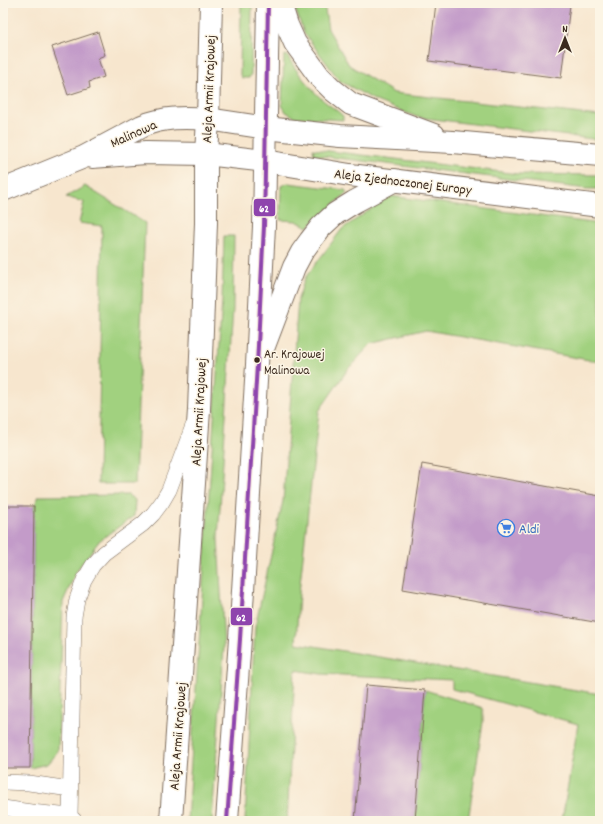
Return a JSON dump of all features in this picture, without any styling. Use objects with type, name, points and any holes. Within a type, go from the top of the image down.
[{"type":"street","name":"Aleja Armii Krajowej","points":[[171,821],[199,410],[206,223],[206,154],[211,3]]},
{"type":"street","points":[[227,821],[257,365],[264,226],[268,3]]},
{"type":"street","points":[[280,3],[295,43],[319,76],[333,90],[351,104],[453,142]]},
{"type":"street","name":"Malinowa","points":[[3,190],[84,157],[150,123],[176,118],[208,119]]},
{"type":"street","points":[[208,119],[266,128],[340,136],[453,142],[600,155]]},
{"type":"street","name":"Malinowa","points":[[84,157],[146,153],[206,154]]},
{"type":"street","name":"Aleja Zjednoczonej Europy","points":[[206,154],[265,161],[350,175],[600,206]]},
{"type":"street","points":[[257,365],[294,267],[310,241],[321,227],[335,214],[395,180]]},
{"type":"lane","points":[[3,808],[73,819],[70,789],[74,617],[77,599],[84,580],[92,566],[104,553],[154,514],[162,502],[169,490],[199,410]]},
{"type":"lane","points":[[3,782],[29,783],[70,789]]},
{"type":"green space","points":[[241,3],[252,3],[251,74],[249,78],[242,78],[240,75]]},
{"type":"green space","points":[[293,3],[324,3],[328,29],[349,65],[394,93],[600,116],[600,140],[417,117],[376,101],[340,81],[304,33]]},
{"type":"green space","points":[[287,55],[294,67],[309,86],[324,101],[343,116],[343,120],[295,117],[286,112],[282,105],[284,56]]},
{"type":"green space","points":[[313,149],[518,174],[600,175],[600,189],[587,189],[314,155]]},
{"type":"green space","points":[[288,183],[345,190],[347,193],[308,227],[296,221],[280,220],[281,186]]},
{"type":"green space","points":[[85,186],[145,223],[135,484],[98,484],[102,226],[79,223],[84,202],[66,197]]},
{"type":"green space","points":[[390,196],[600,224],[600,362],[426,331],[371,344],[348,369],[319,411],[299,593],[296,643],[600,694],[600,821],[562,821],[578,724],[452,689],[452,680],[321,674],[295,670],[287,821],[245,821],[255,627],[283,501],[298,299],[305,278],[342,229]]},
{"type":"green space","points":[[224,236],[234,236],[233,309],[218,538],[224,647],[212,821],[187,821],[222,300]]},
{"type":"green space","points":[[128,495],[135,500],[134,516],[100,540],[77,570],[63,602],[58,751],[47,764],[30,768],[34,506],[39,496]]},
{"type":"green space","points":[[425,690],[483,708],[483,722],[468,821],[415,821]]},
{"type":"building","points":[[436,3],[552,3],[570,5],[561,78],[429,61]]},
{"type":"building","points":[[98,32],[105,55],[98,58],[104,77],[89,82],[90,88],[68,95],[52,47]]},
{"type":"building","name":"Aldi","points":[[422,464],[600,496],[600,623],[403,589]]},
{"type":"building","points":[[3,506],[34,506],[30,768],[3,768]]},
{"type":"building","points":[[366,685],[425,690],[415,821],[355,821]]},
{"type":"transit line","name":"62","points":[[227,821],[240,639],[264,226],[268,3]]},
{"type":"place","name":"Ar. Krajowej Malinowa","points":[[257,360]]},
{"type":"place","name":"Aldi","points":[[506,528]]}]
